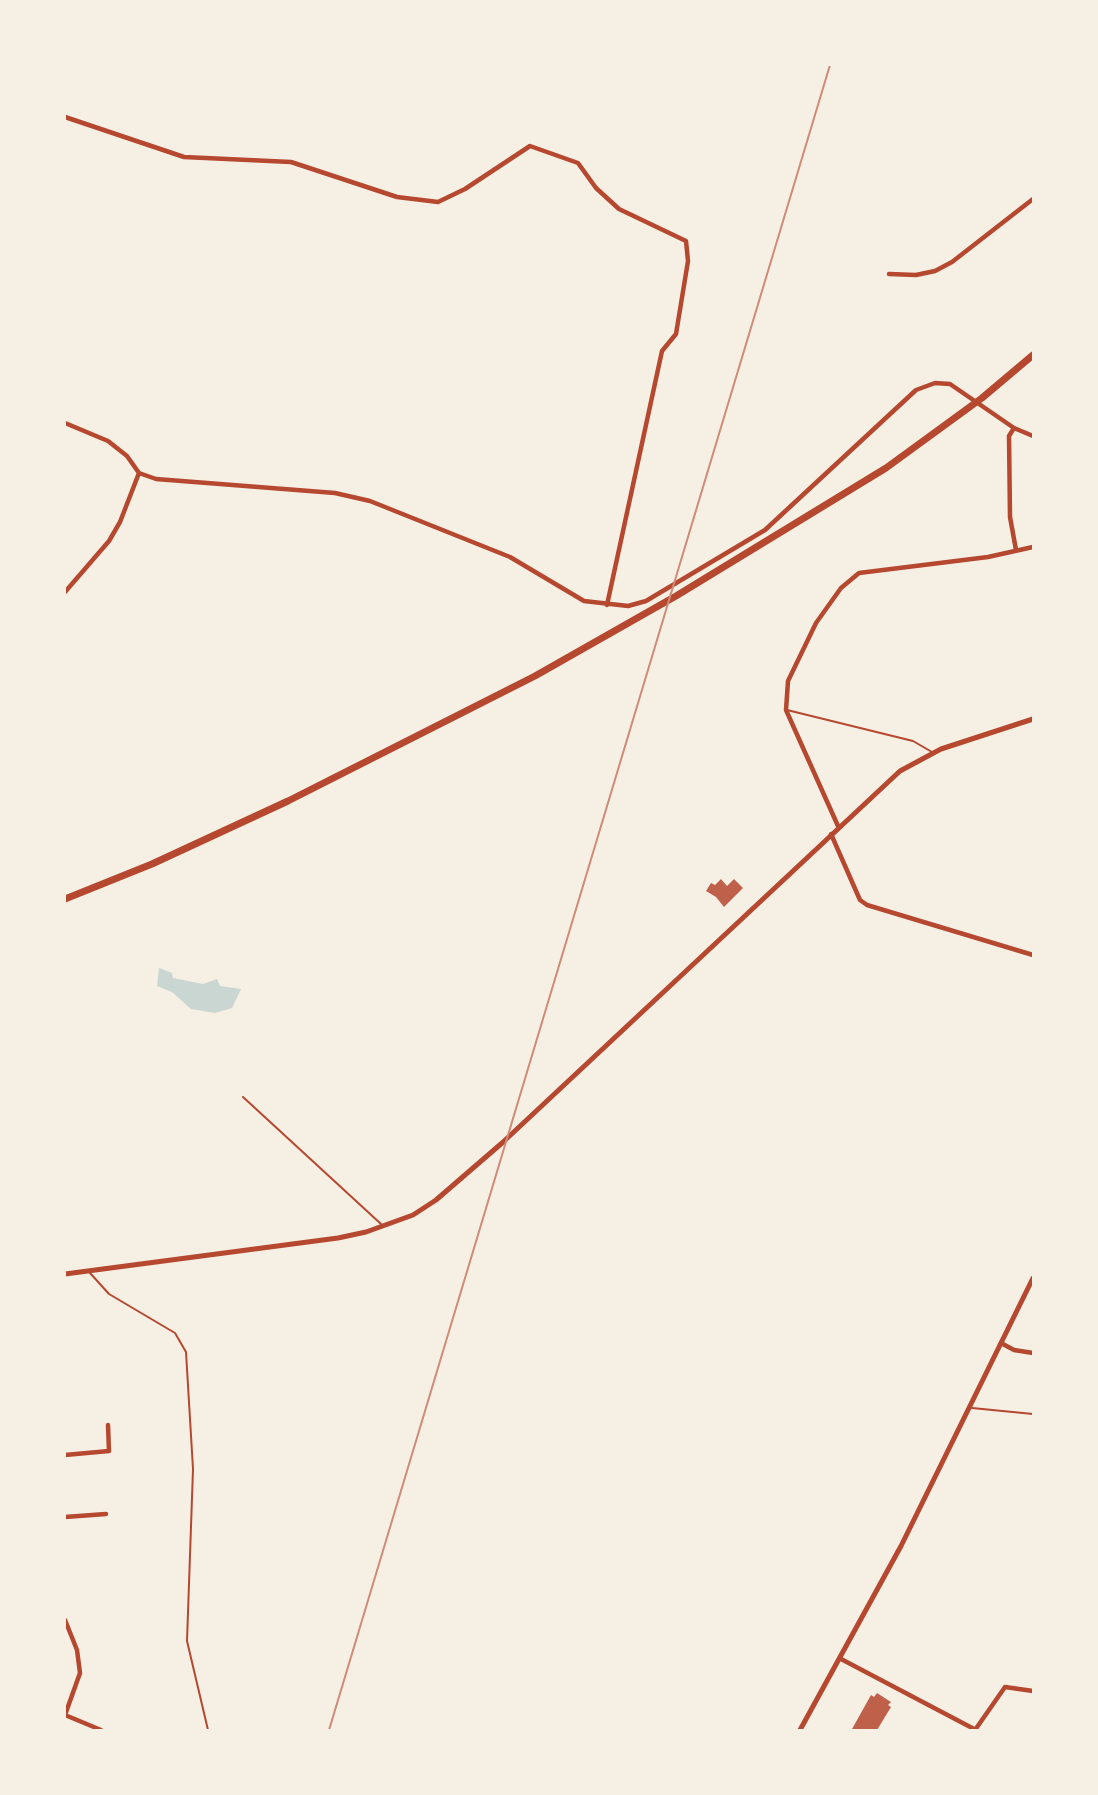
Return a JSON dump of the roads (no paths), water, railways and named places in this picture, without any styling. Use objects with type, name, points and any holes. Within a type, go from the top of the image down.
[{"type":"main road","points":[[65,899],[152,864],[365,764],[535,676],[676,596],[886,468],[982,398],[1033,355]]},
{"type":"street","points":[[65,117],[184,158],[291,162],[397,197],[438,202],[465,189],[530,146],[578,163],[596,188],[619,209],[686,241],[688,261],[676,334],[662,351],[607,605]]},
{"type":"street","points":[[889,274],[916,275],[935,271],[952,262],[1033,199]]},
{"type":"street","points":[[65,423],[108,441],[127,456],[139,473],[169,480],[326,492],[370,501],[510,557],[584,601],[628,606],[660,593],[765,530],[916,390],[935,383],[950,384],[1014,428],[1033,436]]},
{"type":"street","points":[[1014,428],[1009,436],[1010,517],[1016,550]]},
{"type":"street","points":[[65,592],[120,522],[139,473]]},
{"type":"street","points":[[838,826],[786,710],[788,681],[816,623],[841,588],[859,573],[1033,547]]},
{"type":"street","points":[[65,1274],[338,1238],[382,1227],[413,1215],[436,1200],[502,1143],[838,826],[900,771],[932,753],[1033,719]]},
{"type":"street","points":[[831,833],[860,900],[867,905],[1033,955]]},
{"type":"street","points":[[800,1730],[841,1659],[1033,1278]]},
{"type":"street","points":[[1000,1343],[1014,1350],[1033,1353]]},
{"type":"street","points":[[65,1455],[109,1451],[108,1425]]},
{"type":"street","points":[[65,1517],[106,1514]]},
{"type":"street","points":[[65,1620],[77,1650],[80,1673],[65,1715],[101,1730]]},
{"type":"street","points":[[841,1659],[975,1730],[1005,1687],[1033,1691]]},
{"type":"lane","points":[[786,710],[913,741],[923,744],[932,753]]},
{"type":"lane","points":[[243,1097],[382,1227]]},
{"type":"lane","points":[[89,1272],[109,1294],[176,1333],[186,1352],[192,1469],[187,1641],[208,1730]]},
{"type":"lane","points":[[969,1408],[1033,1414]]},
{"type":"railway","points":[[329,1730],[830,65]]}]
